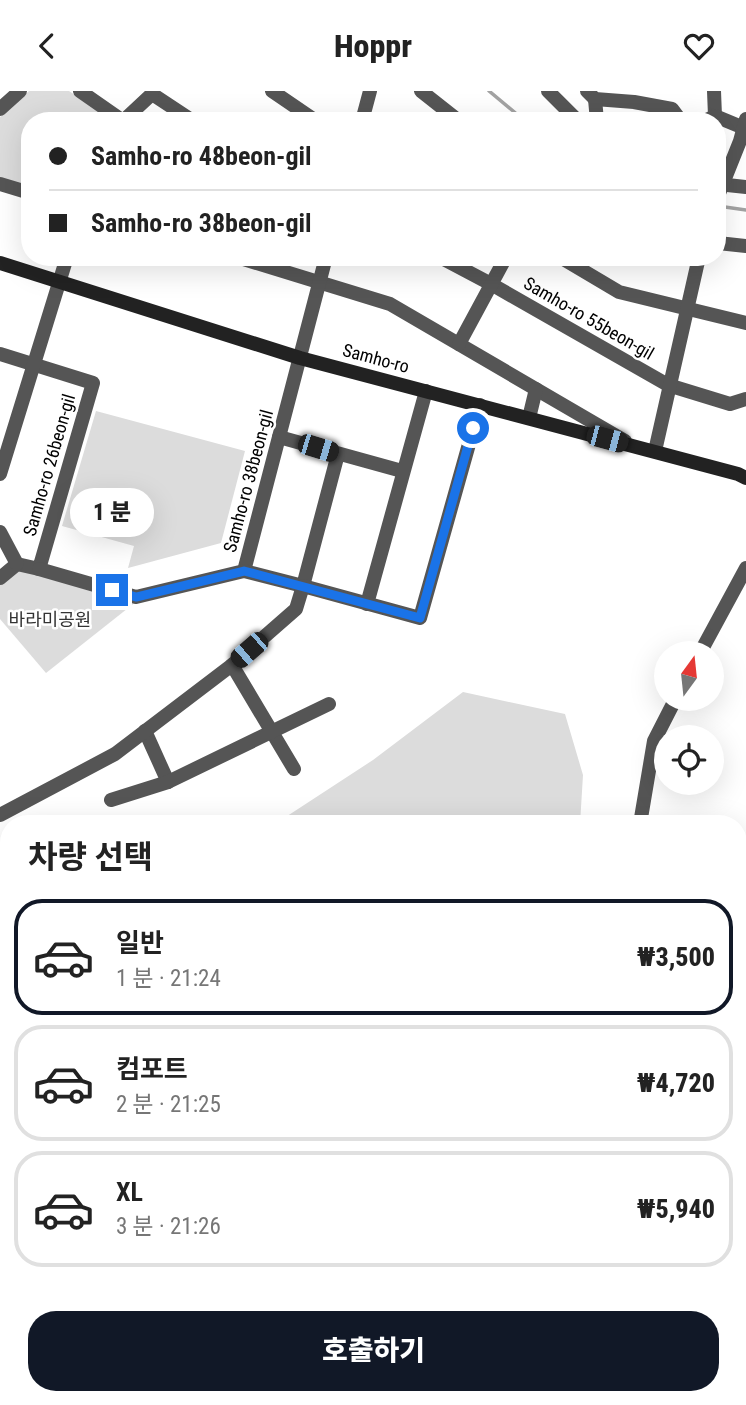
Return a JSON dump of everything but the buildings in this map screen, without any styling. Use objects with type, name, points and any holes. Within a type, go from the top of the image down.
[{"type":"main road","name":"Samho-ro","points":[[0,263],[300,358],[655,451],[746,478]]},
{"type":"street","points":[[0,109],[20,91]]},
{"type":"street","points":[[79,91],[110,112]]},
{"type":"street","points":[[272,91],[303,112]]},
{"type":"street","points":[[364,112],[370,91]]},
{"type":"street","points":[[421,91],[448,112]]},
{"type":"street","points":[[548,91],[569,112]]},
{"type":"street","points":[[710,112],[714,91]]},
{"type":"street","points":[[132,112],[152,93],[180,112]]},
{"type":"street","points":[[591,95],[634,101],[672,109],[674,112]]},
{"type":"street","points":[[726,125],[744,132],[726,172]]},
{"type":"street","points":[[0,184],[21,190]]},
{"type":"street","points":[[726,188],[746,187]]},
{"type":"street","points":[[726,244],[746,246]]},
{"type":"street","points":[[0,474],[64,266]]},
{"type":"street","points":[[270,266],[390,304],[632,446]]},
{"type":"street","name":"Samho-ro 38beon-gil","points":[[39,569],[136,597],[244,571],[324,266]]},
{"type":"street","name":"Samho-ro 55beon-gil","points":[[457,266],[668,385],[730,404],[746,413]]},
{"type":"street","points":[[459,344],[501,266]]},
{"type":"street","points":[[575,266],[619,292],[746,323]]},
{"type":"street","points":[[655,451],[697,266]]},
{"type":"street","name":"Samho-ro 26beon-gil","points":[[0,354],[93,383],[39,569]]},
{"type":"street","points":[[528,418],[536,389]]},
{"type":"street","points":[[367,604],[426,391]]},
{"type":"street","points":[[730,404],[746,399]]},
{"type":"street","points":[[244,571],[420,618],[480,405]]},
{"type":"street","points":[[279,437],[402,471]]},
{"type":"street","points":[[0,815],[115,754],[232,665],[296,609],[338,454]]},
{"type":"street","points":[[0,532],[17,564],[39,569]]},
{"type":"street","points":[[0,578],[17,564]]},
{"type":"street","points":[[706,641],[746,568]]},
{"type":"street","points":[[232,665],[294,769]]},
{"type":"street","points":[[111,800],[168,782],[329,705]]},
{"type":"street","points":[[642,815],[654,741],[669,711]]},
{"type":"street","points":[[145,731],[168,782]]},
{"type":"green space","points":[[29,91],[69,91],[100,112],[21,112],[21,184],[0,178],[0,117]]},
{"type":"green space","points":[[96,411],[245,451],[221,543],[128,568],[134,546],[62,526]]},
{"type":"green space","name":"바라미공원","points":[[17,570],[137,601],[46,673],[0,619],[0,585]]},
{"type":"green space","points":[[463,692],[565,714],[583,775],[581,815],[289,815],[373,760]]},
{"type":"waterway","points":[[489,91],[514,112]]},
{"type":"waterway","points":[[726,207],[746,210]]},
{"type":"route","points":[[112,590],[136,597],[244,571],[420,618],[473,428]]}]
